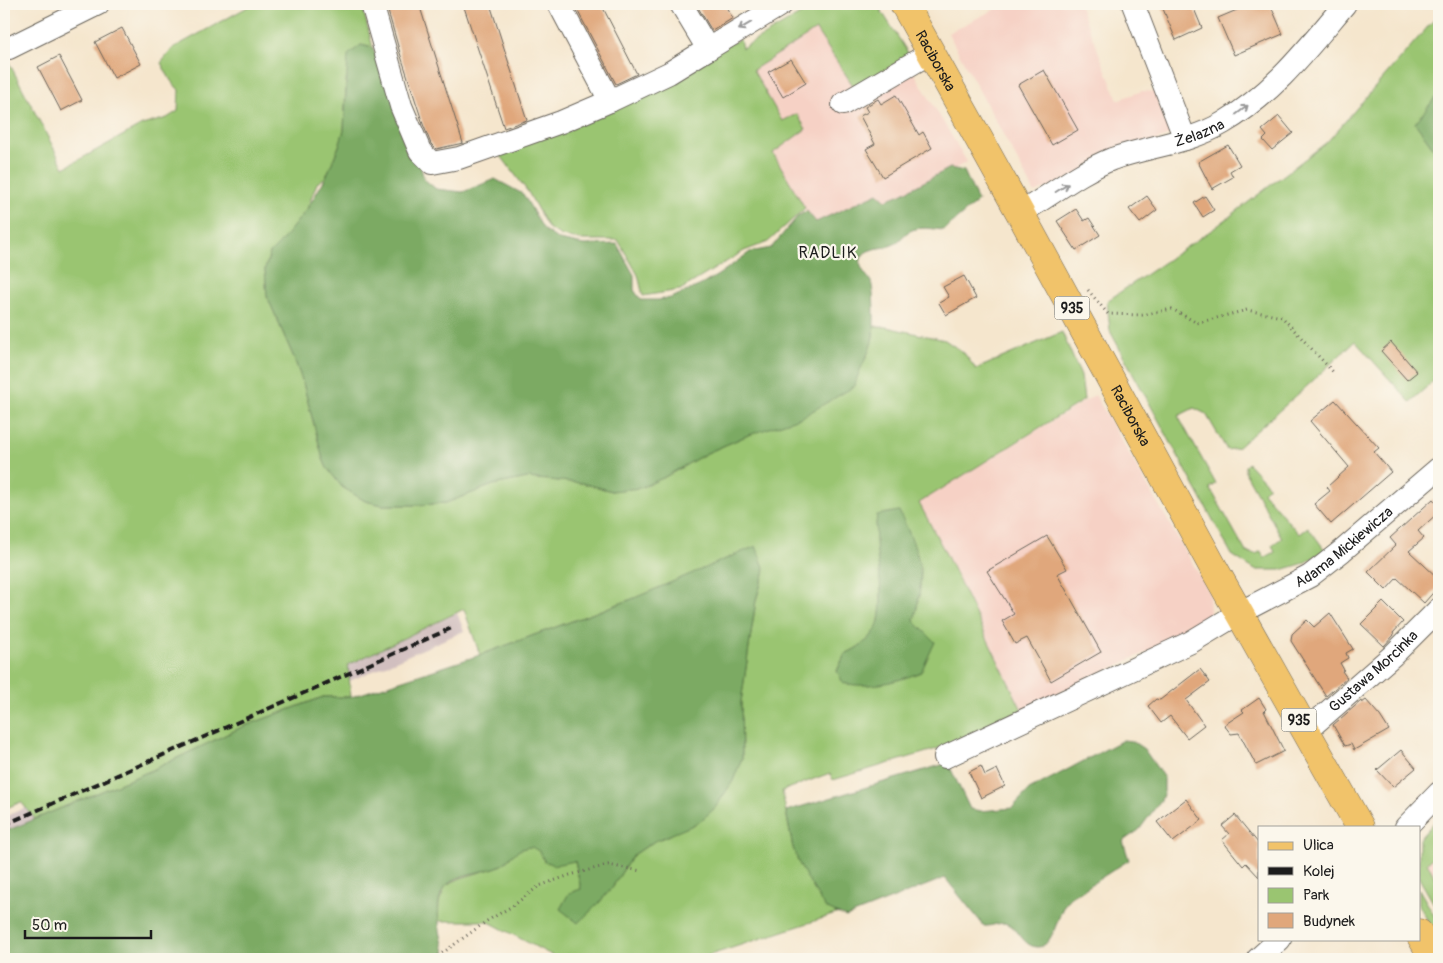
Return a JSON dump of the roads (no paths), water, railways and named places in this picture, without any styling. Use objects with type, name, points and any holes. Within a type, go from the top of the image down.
[{"type":"main road","name":"Raciborska","points":[[904,4],[1239,613],[1359,826]]},
{"type":"main road","points":[[1420,935],[1434,959]]},
{"type":"street","points":[[9,48],[98,4]]},
{"type":"street","points":[[372,4],[401,106],[420,151],[432,163],[459,158],[561,122],[610,101],[669,73],[782,4]]},
{"type":"street","points":[[559,4],[610,101]]},
{"type":"street","points":[[681,4],[708,48]]},
{"type":"street","points":[[1133,4],[1185,139]]},
{"type":"street","name":"Żelazna","points":[[1020,213],[1085,173],[1112,160],[1185,139],[1222,124],[1283,76],[1345,4]]},
{"type":"street","points":[[843,104],[932,52]]},
{"type":"street","name":"Adama Mickiewicza","points":[[945,757],[1191,642],[1239,613],[1310,576],[1342,552],[1439,468]]},
{"type":"street","name":"Gustawa Morcinka","points":[[1306,731],[1392,656],[1439,608]]},
{"type":"street","points":[[1407,826],[1439,793]]},
{"type":"street","points":[[1258,959],[1279,940]]},
{"type":"railway","points":[[4,825],[454,627]]},
{"type":"district","name":"RADLIK","points":[[828,252]]}]
